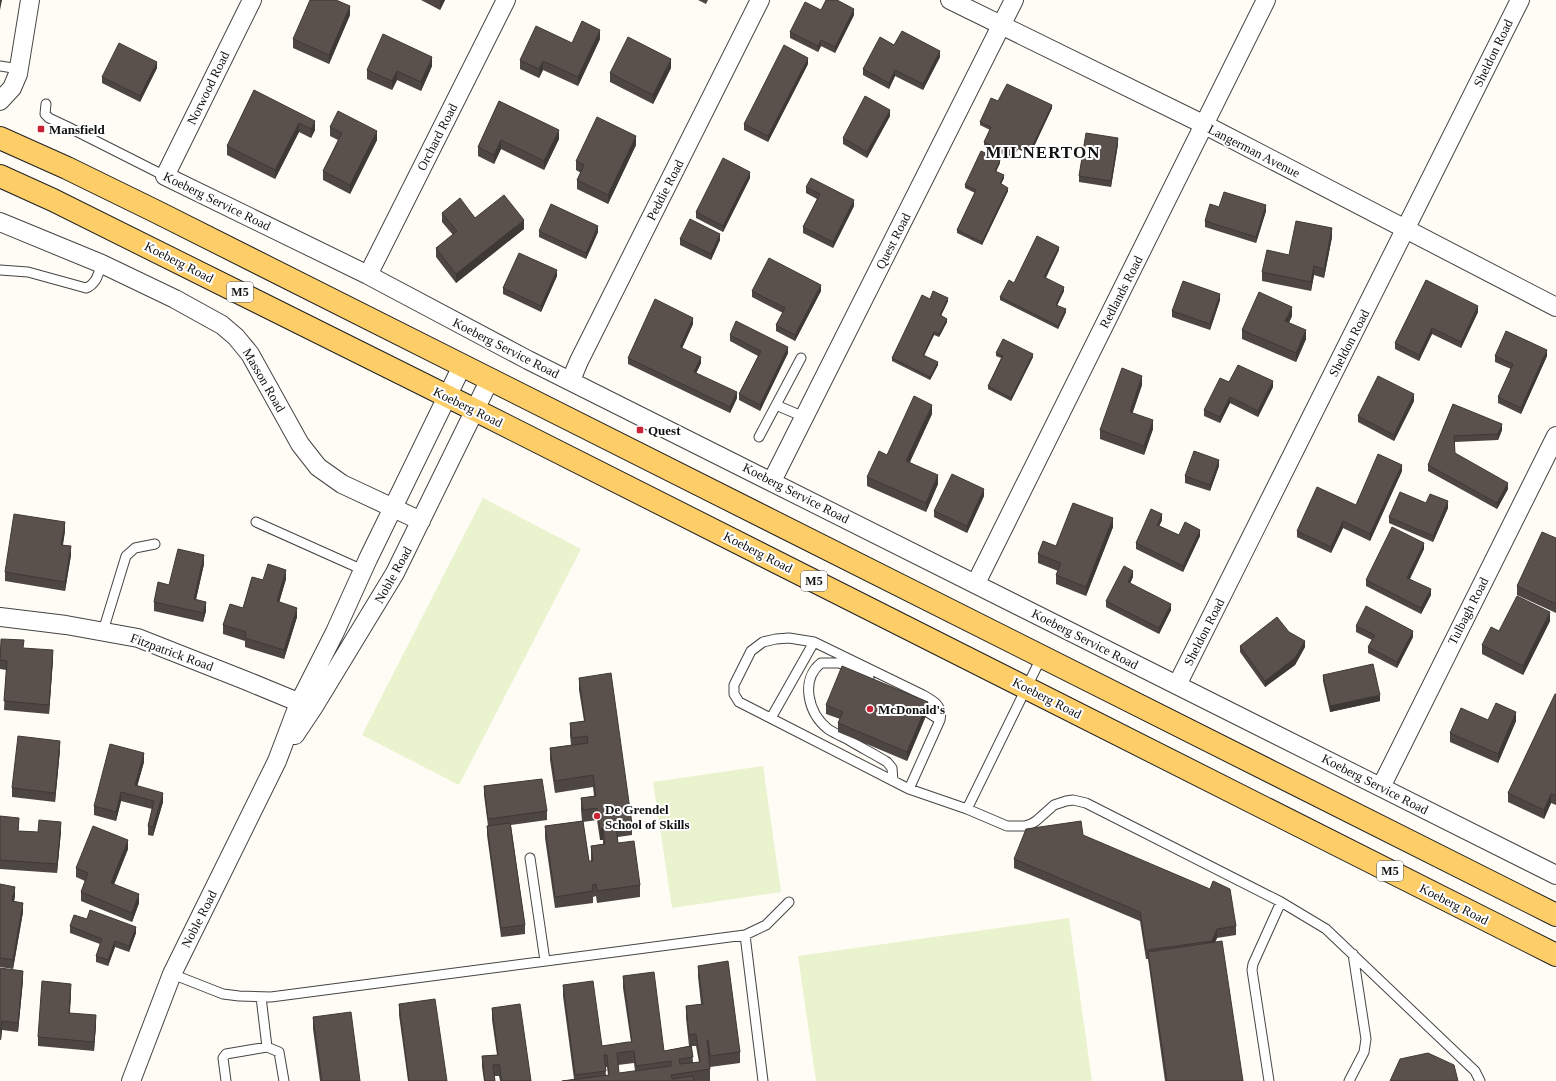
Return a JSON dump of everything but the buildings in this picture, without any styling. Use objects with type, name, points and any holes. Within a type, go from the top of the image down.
[{"type":"main road","points":[[0,138],[68,168],[157,212],[1556,915]]},
{"type":"main road","name":"Koeberg Road","points":[[0,176],[48,197],[475,410],[1556,955]]},
{"type":"street","points":[[0,101],[12,88],[19,71],[30,0]]},
{"type":"street","name":"Norwood Road","points":[[165,176],[252,0]]},
{"type":"street","name":"Orchard Road","points":[[368,275],[506,0]]},
{"type":"street","name":"Peddie Road","points":[[571,380],[579,361],[760,0]]},
{"type":"street","name":"Langerman Avenue","points":[[950,0],[1002,24],[1205,125],[1556,306]]},
{"type":"street","name":"Quest Road","points":[[772,481],[1014,0]]},
{"type":"street","name":"Redlands Road","points":[[976,583],[1266,0]]},
{"type":"street","name":"Sheldon Road","points":[[1177,685],[1520,0]]},
{"type":"street","name":"Koeberg Service Road","points":[[165,176],[368,275],[521,356],[1556,875]]},
{"type":"street","name":"Masson Road","points":[[0,222],[102,264],[222,324],[244,345],[300,444],[318,467],[342,484],[421,522]]},
{"type":"street","name":"Noble Road","points":[[306,706],[335,632],[363,570],[462,366]]},
{"type":"street","name":"Noble Road","points":[[131,1081],[172,974],[277,761],[306,706],[395,573],[490,379]]},
{"type":"street","name":"Tulbagh Road","points":[[1381,787],[1556,436]]},
{"type":"street","name":"Fitzpatrick Road","points":[[0,617],[66,624],[138,638],[306,706]]},
{"type":"lane","points":[[0,66],[19,71]]},
{"type":"lane","name":"Koeberg Service Road","points":[[46,104],[45,114],[49,118],[165,176]]},
{"type":"lane","points":[[0,270],[28,272],[86,288],[95,283],[102,264]]},
{"type":"lane","points":[[759,437],[801,358]]},
{"type":"lane","points":[[776,405],[804,417]]},
{"type":"lane","points":[[256,522],[363,570]]},
{"type":"lane","points":[[103,631],[126,556],[135,548],[155,544]]},
{"type":"lane","points":[[909,789],[940,720],[941,713],[933,701],[814,642],[788,638],[776,638],[763,642],[751,651],[734,685],[734,694],[739,702],[909,789],[967,809],[1007,826],[1024,826],[1036,821],[1054,805],[1073,800],[1086,803],[1281,902],[1326,929],[1475,1071],[1480,1081]]},
{"type":"lane","points":[[772,718],[814,642]]},
{"type":"lane","points":[[967,809],[1042,656]]},
{"type":"lane","points":[[893,781],[892,768],[887,762],[828,729],[820,721],[814,711],[808,692],[808,683],[814,668],[821,663],[840,663],[895,692]]},
{"type":"lane","points":[[910,701],[940,720]]},
{"type":"lane","points":[[530,858],[545,961]]},
{"type":"lane","points":[[172,974],[223,994],[271,997],[745,935],[766,925],[790,902]]},
{"type":"lane","points":[[1269,1081],[1252,970],[1253,964],[1281,902]]},
{"type":"lane","points":[[745,935],[763,1081]]},
{"type":"lane","points":[[1349,1081],[1364,1052],[1366,1038],[1353,954]]},
{"type":"lane","points":[[261,997],[267,1047]]},
{"type":"lane","points":[[226,1081],[224,1058],[226,1054],[267,1047],[279,1052],[284,1081]]},
{"type":"green space","points":[[483,498],[581,549],[459,785],[362,735]]},
{"type":"green space","points":[[763,766],[781,892],[672,908],[653,782]]},
{"type":"green space","points":[[1069,918],[1092,1081],[816,1081],[798,956]]},
{"type":"place","name":"Mansfield","points":[[41,129]]},
{"type":"place","name":"Quest","points":[[640,430]]},
{"type":"place","name":"McDonald's","points":[[870,709]]},
{"type":"place","name":"De Grendel School of Skills","points":[[597,816]]},
{"type":"district","name":"MILNERTON","points":[[1043,152]]}]
